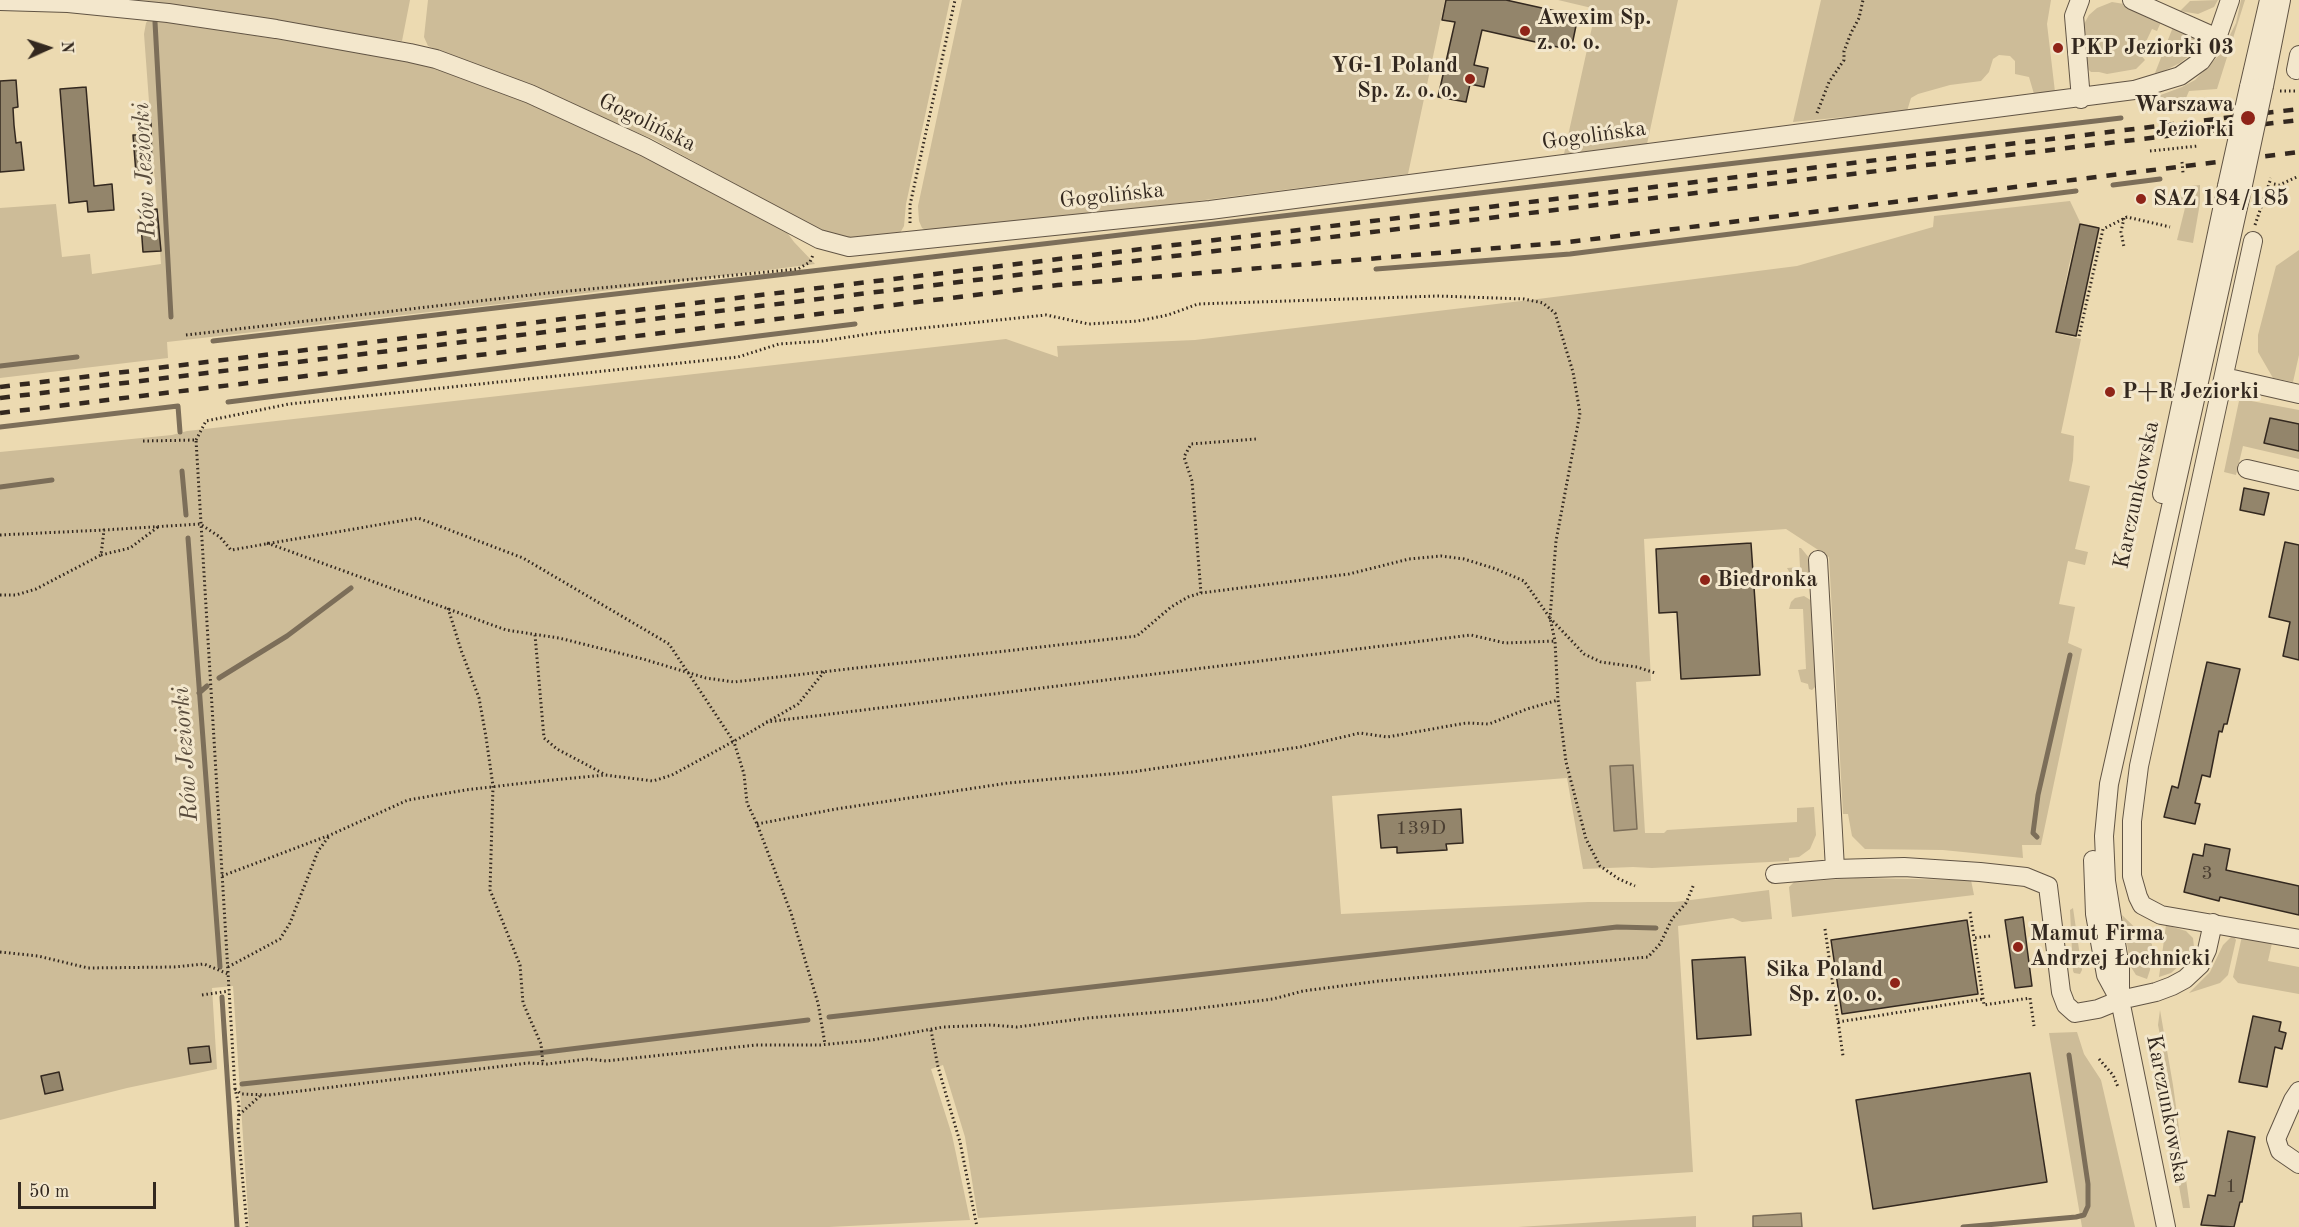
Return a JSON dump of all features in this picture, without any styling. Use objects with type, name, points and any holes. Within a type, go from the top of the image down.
[{"type":"street","points":[[2080,0],[2074,16],[2081,99]]},
{"type":"street","points":[[2132,0],[2217,38]]},
{"type":"street","name":"Karczunkowska","points":[[2264,88],[2269,0]]},
{"type":"street","name":"Karczunkowska","points":[[2166,1227],[2120,1000],[2120,968],[2110,913],[2104,860],[2106,801],[2235,185],[2264,88],[2281,0]]},
{"type":"street","name":"Gogolińska","points":[[0,1],[68,3],[168,13],[276,29],[436,59],[530,94],[645,147],[819,239],[849,247],[1210,210],[2081,99],[2151,86],[2180,76],[2201,61],[2217,38],[2229,3]]},
{"type":"street","points":[[2254,235],[2139,766],[2132,822],[2132,876],[2142,905],[2161,915],[2299,939]]},
{"type":"street","points":[[2224,377],[2299,394]]},
{"type":"street","points":[[2247,470],[2299,481]]},
{"type":"street","points":[[1818,560],[1834,869]]},
{"type":"street","points":[[1775,874],[1904,867],[2026,877],[2048,886],[2061,992],[2066,1005],[2075,1012],[2098,1009],[2120,1000],[2172,986],[2192,973],[2207,950],[2213,923]]},
{"type":"street","points":[[2299,1091],[2278,1132],[2276,1144],[2280,1151],[2299,1164]]},
{"type":"path","points":[[910,205],[955,0]]},
{"type":"path","points":[[1809,133],[1829,82],[1844,60],[1844,51],[1859,18],[1863,0]]},
{"type":"path","points":[[2264,88],[2298,91]]},
{"type":"path","points":[[2162,105],[2208,99]]},
{"type":"path","points":[[2150,151],[2198,146]]},
{"type":"path","points":[[2182,162],[2183,173]]},
{"type":"path","points":[[2274,184],[2278,185],[2299,176]]},
{"type":"path","points":[[2254,235],[2271,178]]},
{"type":"path","points":[[2079,336],[2103,229],[2127,217],[2170,226]]},
{"type":"path","points":[[2124,218],[2121,232],[2124,247]]},
{"type":"path","points":[[186,335],[548,293],[798,269],[810,262],[819,239]]},
{"type":"path","points":[[247,1227],[235,1089],[200,524],[196,440],[206,421],[289,404],[738,357],[778,344],[823,341],[875,333],[1046,315],[1089,324],[1138,321],[1168,315],[1198,304],[1438,296],[1524,299],[1543,303],[1555,313],[1573,372],[1580,413],[1556,541],[1550,618],[1555,640],[1558,700],[1566,762],[1586,839],[1600,866],[1619,879],[1635,886]]},
{"type":"path","points":[[143,441],[196,440]]},
{"type":"path","points":[[1202,593],[1192,481],[1184,457],[1191,444],[1256,440]]},
{"type":"path","points":[[0,535],[200,524],[220,537],[231,550],[418,518],[523,558],[669,644],[734,742],[744,774],[747,803],[791,914],[818,1003],[825,1044]]},
{"type":"path","points":[[0,595],[16,595],[36,589],[101,555],[130,548],[159,527]]},
{"type":"path","points":[[101,555],[104,530]]},
{"type":"path","points":[[267,543],[506,630],[559,638],[706,678],[734,682],[1137,636],[1171,607],[1188,597],[1202,593],[1350,574],[1409,560],[1440,556],[1464,559],[1524,581],[1550,618],[1584,654],[1600,662],[1637,667],[1655,673]]},
{"type":"path","points":[[448,608],[461,650],[480,698],[493,786],[490,890],[520,965],[523,1003],[542,1048],[543,1064]]},
{"type":"path","points":[[535,635],[544,738],[557,749],[605,775]]},
{"type":"path","points":[[766,722],[1471,635],[1504,643],[1555,640]]},
{"type":"path","points":[[222,876],[330,835],[408,800],[493,786],[605,775],[653,781],[672,775],[798,704],[824,672]]},
{"type":"path","points":[[757,824],[836,809],[1008,783],[1144,771],[1300,747],[1360,733],[1386,737],[1466,723],[1488,724],[1558,700]]},
{"type":"path","points":[[228,967],[280,939],[290,923],[318,851],[330,835]]},
{"type":"path","points":[[235,1089],[241,1094],[261,1095],[528,1063],[543,1064],[588,1059],[606,1061],[756,1045],[825,1044],[943,1027],[1017,1027],[1273,999],[1303,991],[1379,981],[1648,957],[1660,944],[1672,919],[1686,903],[1694,884]]},
{"type":"path","points":[[1970,912],[1984,1005],[2031,998],[2034,1026]]},
{"type":"path","points":[[1825,929],[1844,1056]]},
{"type":"path","points":[[1974,938],[1990,936]]},
{"type":"path","points":[[0,952],[38,956],[88,968],[174,967],[204,964],[228,975]]},
{"type":"path","points":[[202,995],[229,991]]},
{"type":"path","points":[[1838,1022],[1983,999]]},
{"type":"path","points":[[931,1030],[938,1067],[960,1142],[977,1227]]},
{"type":"path","points":[[239,1115],[261,1095]]},
{"type":"shaded area","points":[[123,0],[410,0],[402,41]]},
{"type":"shaded area","points":[[428,0],[950,0],[906,204],[904,226],[899,235],[858,240],[833,235],[653,139],[428,46],[424,37]]},
{"type":"shaded area","points":[[962,0],[1445,0],[1408,174],[1009,225],[928,231],[922,228],[919,221],[918,206]]},
{"type":"shaded area","points":[[1558,0],[1678,0],[1647,144],[1564,154],[1596,9]]},
{"type":"shaded area","points":[[1821,0],[2051,0],[2047,24],[2055,92],[2034,94],[2029,77],[2015,74],[2015,61],[2010,56],[1999,55],[1993,59],[1989,72],[1981,81],[1950,85],[1918,94],[1911,98],[1907,111],[1793,122]]},
{"type":"shaded area","points":[[2218,0],[2214,7],[2198,14],[2180,11],[2190,1]]},
{"type":"shaded area","points":[[2241,0],[2245,0],[2217,89],[2189,91],[2186,98],[2159,101],[2158,96],[2195,80],[2221,53],[2236,23]]},
{"type":"shaded area","points":[[2112,2],[2124,4],[2161,22],[2157,31],[2152,29],[2140,54],[2145,60],[2136,69],[2107,74],[2091,72],[2086,67],[2084,24],[2097,8]]},
{"type":"shaded area","points":[[150,17],[161,17],[190,26],[421,61],[579,121],[780,223],[815,264],[508,303],[167,342],[168,358],[0,378],[0,208],[56,204],[62,257],[90,254],[92,274],[161,264],[144,34]]},
{"type":"shaded area","points":[[2173,27],[2202,42],[2180,63],[2155,73]]},
{"type":"shaded area","points":[[2200,185],[2200,203],[2193,243],[2177,240],[2185,208],[2178,206],[2183,187]]},
{"type":"shaded area","points":[[2070,201],[2080,222],[2056,333],[2081,339],[2061,433],[2074,436],[2069,481],[2090,486],[2075,549],[2088,552],[2085,565],[2068,561],[2059,604],[2075,607],[2068,643],[2082,649],[2041,845],[2022,845],[2023,858],[1943,850],[1865,849],[1852,836],[1848,814],[1843,814],[1829,557],[1786,529],[1644,539],[1651,681],[1636,682],[1645,833],[1797,822],[1797,808],[1814,807],[1816,835],[1810,849],[1799,857],[1789,858],[1789,861],[1583,869],[1567,778],[1332,796],[1341,914],[1588,902],[1675,902],[1769,890],[1772,919],[1742,922],[1733,918],[1678,926],[1693,1172],[978,1218],[965,1137],[943,1065],[931,1069],[952,1135],[970,1220],[829,1227],[249,1227],[233,986],[212,988],[217,1069],[127,1088],[0,1120],[0,452],[172,435],[187,431],[1006,339],[1058,357],[1057,346],[1195,340],[1538,299],[1797,266],[1933,227],[1934,216]]},
{"type":"shaded area","points":[[2299,250],[2299,355],[2293,382],[2273,378],[2258,352],[2258,335],[2276,266]]},
{"type":"shaded area","points":[[2246,400],[2299,410],[2299,459],[2243,446],[2236,475],[2224,472],[2239,401]]},
{"type":"shaded area","points":[[1799,548],[1810,559],[1810,574],[1801,580],[1792,577],[1787,568],[1800,567]]},
{"type":"shaded area","points":[[1804,596],[1812,601],[1819,683],[1812,690],[1809,689],[1808,684],[1801,682],[1798,670],[1806,669],[1803,609],[1789,609],[1795,598]]},
{"type":"shaded area","points":[[1633,765],[1637,829],[1614,831],[1610,766]]},
{"type":"shaded area","points":[[1857,878],[1971,880],[1974,895],[1792,917],[1789,887],[1794,882]]},
{"type":"shaded area","points":[[2073,908],[2082,970],[2080,974],[2073,971],[2070,910]]},
{"type":"shaded area","points":[[2122,915],[2152,944],[2147,979],[2136,975],[2131,967]]},
{"type":"shaded area","points":[[2166,925],[2186,931],[2193,938],[2194,947],[2171,973],[2159,977]]},
{"type":"shaded area","points":[[2233,935],[2236,940],[2228,975],[2220,983],[2189,993],[2210,972],[2223,945]]},
{"type":"shaded area","points":[[2242,936],[2272,943],[2268,961],[2299,967],[2299,994],[2238,983],[2233,977]]},
{"type":"shaded area","points":[[2160,1010],[2190,1208],[2183,1208],[2172,1148],[2168,1075],[2158,1025]]},
{"type":"shaded area","points":[[2077,1032],[2084,1054],[2101,1080],[2135,1227],[2082,1227],[2049,1033]]},
{"type":"shaded area","points":[[1801,1213],[1802,1227],[1753,1227],[1753,1216]]},
{"type":"shaded area","points":[[1696,1216],[1696,1227],[1518,1227]]},
{"type":"building","points":[[1446,0],[1506,0],[1578,16],[1571,50],[1482,30],[1474,65],[1488,68],[1484,87],[1470,84],[1466,102],[1438,97],[1455,22],[1442,20]]},
{"type":"building","points":[[16,80],[18,107],[13,108],[14,125],[16,143],[21,142],[24,170],[0,172],[0,81]]},
{"type":"building","points":[[86,87],[94,186],[112,184],[114,210],[88,212],[87,201],[69,203],[60,89]]},
{"type":"building","points":[[151,120],[152,173],[136,174],[133,135],[138,135],[137,121]]},
{"type":"building","points":[[157,209],[161,251],[143,252],[140,211]]},
{"type":"building","points":[[2080,224],[2099,228],[2076,336],[2056,332]]},
{"type":"building","points":[[2270,418],[2299,424],[2299,451],[2264,443]]},
{"type":"building","points":[[2244,488],[2269,493],[2264,515],[2240,510]]},
{"type":"building","points":[[2285,542],[2299,545],[2299,660],[2283,656],[2290,622],[2269,617]]},
{"type":"building","name":"Biedronka","points":[[1751,543],[1760,675],[1681,679],[1677,612],[1659,613],[1656,549]]},
{"type":"building","points":[[2207,662],[2240,669],[2227,724],[2224,724],[2222,732],[2219,731],[2210,777],[2202,775],[2195,803],[2200,804],[2195,824],[2164,817],[2172,786],[2178,788]]},
{"type":"building","points":[[1461,809],[1463,843],[1446,844],[1447,850],[1397,853],[1397,847],[1381,848],[1378,815]]},
{"type":"building","points":[[2205,844],[2230,849],[2226,870],[2299,886],[2299,915],[2220,897],[2219,901],[2184,892],[2193,854],[2203,856]]},
{"type":"building","points":[[2023,917],[2032,986],[2015,988],[2005,920]]},
{"type":"building","points":[[1967,920],[1978,994],[1842,1014],[1831,940]]},
{"type":"building","points":[[1745,957],[1751,1035],[1697,1039],[1692,960]]},
{"type":"building","points":[[2253,1016],[2281,1022],[2279,1031],[2286,1033],[2282,1049],[2275,1047],[2267,1087],[2239,1082]]},
{"type":"building","points":[[209,1046],[211,1062],[190,1064],[188,1048]]},
{"type":"building","points":[[59,1072],[63,1090],[45,1094],[41,1076]]},
{"type":"building","points":[[2030,1073],[2047,1182],[1873,1209],[1856,1100]]},
{"type":"building","points":[[2228,1131],[2255,1137],[2242,1202],[2240,1202],[2234,1227],[2201,1225],[2208,1195],[2215,1196]]},
{"type":"waterway","name":"Rów Jeziorki","points":[[155,22],[171,317]]},
{"type":"waterway","points":[[213,341],[2121,118]]},
{"type":"waterway","points":[[2113,185],[2160,179]]},
{"type":"waterway","points":[[1376,269],[1570,254],[2076,191]]},
{"type":"waterway","points":[[228,402],[855,324]]},
{"type":"waterway","points":[[0,366],[77,357]]},
{"type":"waterway","points":[[0,427],[178,406],[180,432]]},
{"type":"waterway","name":"Rów Jeziorki","points":[[182,471],[186,515]]},
{"type":"waterway","points":[[0,487],[52,480]]},
{"type":"waterway","name":"Rów Jeziorki","points":[[188,538],[220,967]]},
{"type":"waterway","points":[[219,678],[287,636],[351,588]]},
{"type":"waterway","points":[[2037,837],[2033,833],[2038,795],[2070,655]]},
{"type":"waterway","name":"Rów Jeziorki","points":[[199,693],[207,686]]},
{"type":"waterway","points":[[829,1017],[1617,927],[1656,928]]},
{"type":"waterway","name":"Rów Jeziorki","points":[[222,997],[237,1227]]},
{"type":"waterway","points":[[242,1084],[546,1052],[808,1020]]},
{"type":"waterway","points":[[1963,1227],[2084,1215],[2088,1206],[2088,1184],[2069,1055]]},
{"type":"railway","points":[[0,387],[2299,109]]},
{"type":"railway","points":[[0,398],[2299,120]]},
{"type":"railway","points":[[0,413],[1058,285],[1569,242],[2299,152]]},
{"type":"place","name":"Awexim Sp. z. o. o.","points":[[1525,31]]},
{"type":"place","name":"PKP Jeziorki 03","points":[[2058,48]]},
{"type":"place","name":"YG-1 Poland Sp. z. o. o.","points":[[1470,79]]},
{"type":"place","name":"Warszawa Jeziorki","points":[[2248,118]]},
{"type":"place","name":"SAZ 184/185","points":[[2141,199]]},
{"type":"place","name":"P+R Jeziorki","points":[[2110,392]]},
{"type":"place","name":"Biedronka","points":[[1705,580]]},
{"type":"place","name":"Mamut Firma Andrzej Łochnicki","points":[[2018,947]]},
{"type":"place","name":"Sika Poland Sp. z o. o.","points":[[1895,983]]}]
